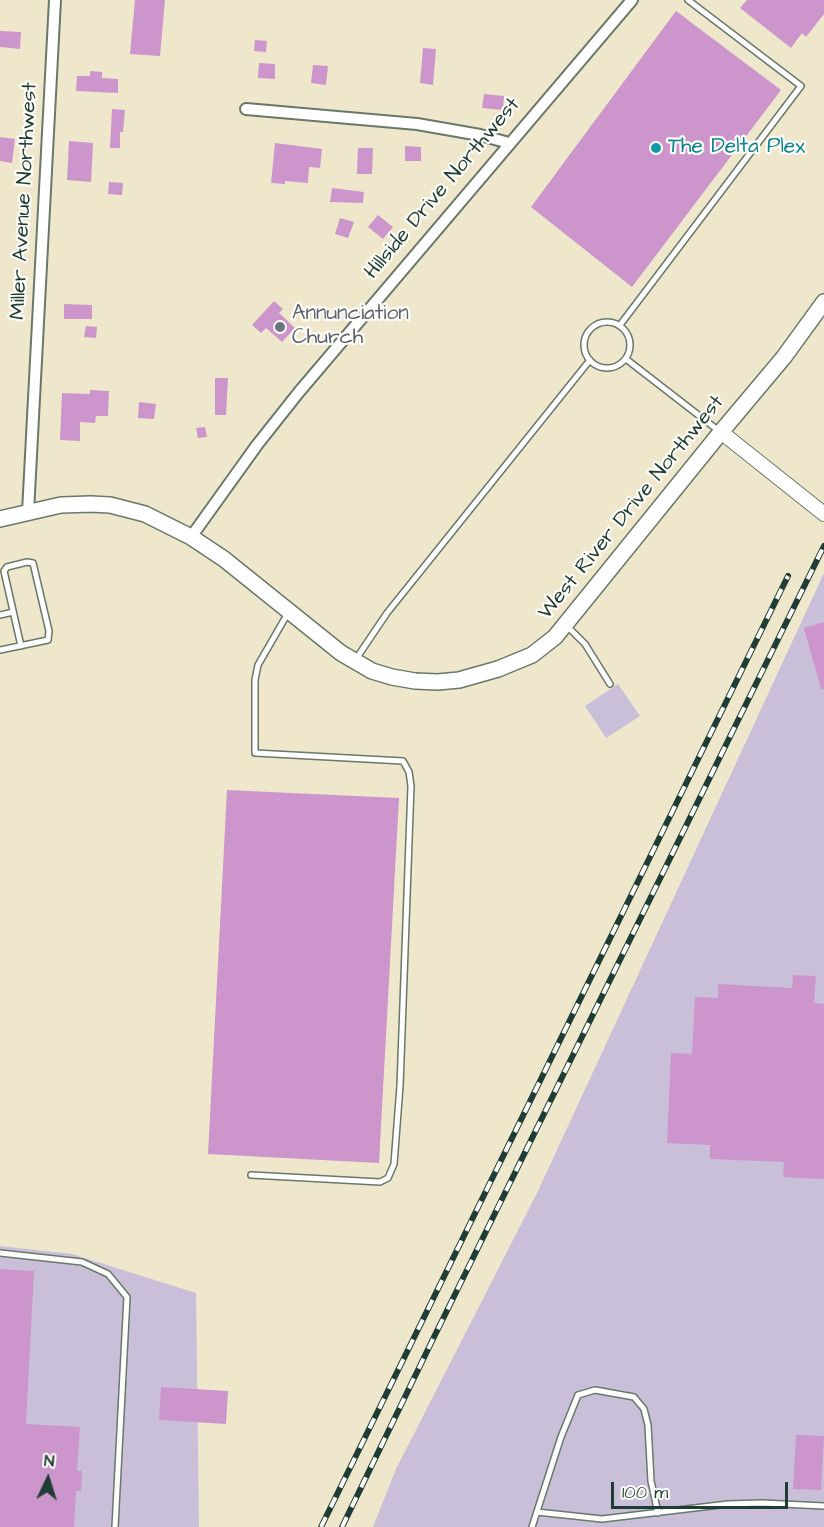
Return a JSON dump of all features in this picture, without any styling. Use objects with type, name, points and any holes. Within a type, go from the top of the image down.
[{"type":"main road","name":"West River Drive Northwest","points":[[191,537],[224,559],[341,653],[372,670],[392,677],[438,682],[459,680],[498,669],[532,655],[566,625],[784,357],[824,302]]},
{"type":"main road","points":[[0,519],[61,505],[110,506],[145,514],[191,537]]},
{"type":"street","name":"Miller Avenue Northwest","points":[[28,512],[55,0]]},
{"type":"street","name":"Hillside Drive Northwest","points":[[191,537],[257,445],[299,392],[632,0]]},
{"type":"street","points":[[246,109],[417,124],[470,133],[509,143]]},
{"type":"street","points":[[721,432],[824,514]]},
{"type":"lane","points":[[620,325],[801,86],[688,0]]},
{"type":"lane","points":[[601,322],[608,322],[625,329],[631,347],[626,359],[616,367],[609,368],[596,365],[590,360],[584,348],[584,341],[590,329],[601,322]]},
{"type":"lane","points":[[626,359],[721,432]]},
{"type":"lane","points":[[355,661],[387,613],[590,360]]},
{"type":"lane","points":[[0,650],[21,646],[48,640],[49,631],[33,563],[27,562],[7,567],[4,571],[21,646]]},
{"type":"lane","points":[[0,615],[13,612]]},
{"type":"lane","points":[[251,1175],[380,1182],[388,1178],[394,1164],[400,1086],[411,786],[409,772],[403,761],[255,753],[255,680],[258,665],[289,612]]},
{"type":"lane","points":[[566,625],[585,644],[610,684]]},
{"type":"lane","points":[[0,1253],[82,1262],[108,1274],[127,1297],[115,1527]]},
{"type":"lane","points":[[532,1527],[561,1437],[578,1395],[595,1390],[634,1397],[644,1409],[648,1425],[651,1481],[658,1513]]},
{"type":"lane","points":[[537,1512],[602,1519],[728,1504],[824,1506]]},
{"type":"shaded area","points":[[824,573],[824,1527],[373,1527],[396,1469],[537,1193]]},
{"type":"shaded area","points":[[618,684],[640,716],[606,738],[585,706]]},
{"type":"shaded area","points":[[0,1246],[72,1254],[196,1293],[199,1527],[0,1527]]},
{"type":"building","points":[[135,0],[165,0],[160,56],[130,54]]},
{"type":"building","points":[[747,0],[824,0],[824,14],[806,37],[802,33],[791,48],[740,8]]},
{"type":"building","name":"The Delta Plex","points":[[676,11],[781,90],[632,287],[531,207]]},
{"type":"building","points":[[0,31],[21,32],[20,49],[0,47]]},
{"type":"building","points":[[255,40],[267,41],[266,52],[254,51]]},
{"type":"building","points":[[423,48],[436,49],[433,85],[420,83]]},
{"type":"building","points":[[259,63],[275,64],[275,79],[258,78]]},
{"type":"building","points":[[313,65],[328,66],[326,85],[311,83]]},
{"type":"building","points":[[90,71],[102,72],[102,78],[118,79],[118,93],[76,91],[77,76],[90,76]]},
{"type":"building","points":[[484,94],[504,96],[503,110],[482,108]]},
{"type":"building","points":[[112,109],[125,110],[123,132],[120,132],[120,148],[110,148]]},
{"type":"building","points":[[0,137],[15,139],[12,163],[0,161]]},
{"type":"building","points":[[69,141],[93,143],[91,182],[67,180]]},
{"type":"building","points":[[275,143],[322,149],[320,168],[309,167],[308,183],[285,181],[285,184],[271,183]]},
{"type":"building","points":[[405,146],[421,147],[421,161],[405,161]]},
{"type":"building","points":[[358,148],[373,148],[372,174],[357,174]]},
{"type":"building","points":[[109,182],[123,183],[122,195],[108,194]]},
{"type":"building","points":[[332,188],[364,192],[363,203],[330,202]]},
{"type":"building","points":[[378,215],[393,227],[383,239],[368,227]]},
{"type":"building","points":[[340,218],[354,222],[348,238],[335,234]]},
{"type":"building","points":[[274,301],[283,309],[279,313],[295,328],[282,342],[266,328],[261,333],[252,325]]},
{"type":"building","points":[[64,304],[92,305],[92,319],[64,319]]},
{"type":"building","points":[[86,326],[97,327],[96,338],[84,337]]},
{"type":"building","points":[[215,378],[228,378],[226,415],[215,415]]},
{"type":"building","points":[[90,390],[109,391],[108,416],[96,416],[95,423],[80,422],[80,441],[60,440],[62,393],[90,394]]},
{"type":"building","points":[[139,402],[156,404],[154,419],[138,418]]},
{"type":"building","points":[[205,427],[207,437],[198,438],[196,428]]},
{"type":"building","points":[[824,622],[824,689],[821,689],[804,628]]},
{"type":"building","points":[[227,790],[399,798],[379,1163],[208,1154]]},
{"type":"building","points":[[793,975],[816,976],[814,1003],[824,1004],[824,1179],[783,1177],[784,1162],[710,1159],[710,1145],[667,1143],[671,1053],[692,1054],[695,997],[718,998],[718,984],[792,988]]},
{"type":"building","points":[[0,1269],[34,1271],[26,1424],[80,1427],[77,1471],[82,1471],[81,1491],[76,1491],[74,1527],[0,1527]]},
{"type":"building","points":[[161,1387],[228,1391],[226,1424],[159,1420]]},
{"type":"building","points":[[796,1435],[824,1436],[821,1490],[793,1489]]},
{"type":"railway","points":[[342,1527],[824,546]]},
{"type":"railway","points":[[321,1527],[788,576]]},
{"type":"place","name":"The Delta Plex","points":[[656,148]]},
{"type":"place","name":"Annunciation Church","points":[[280,327]]}]
